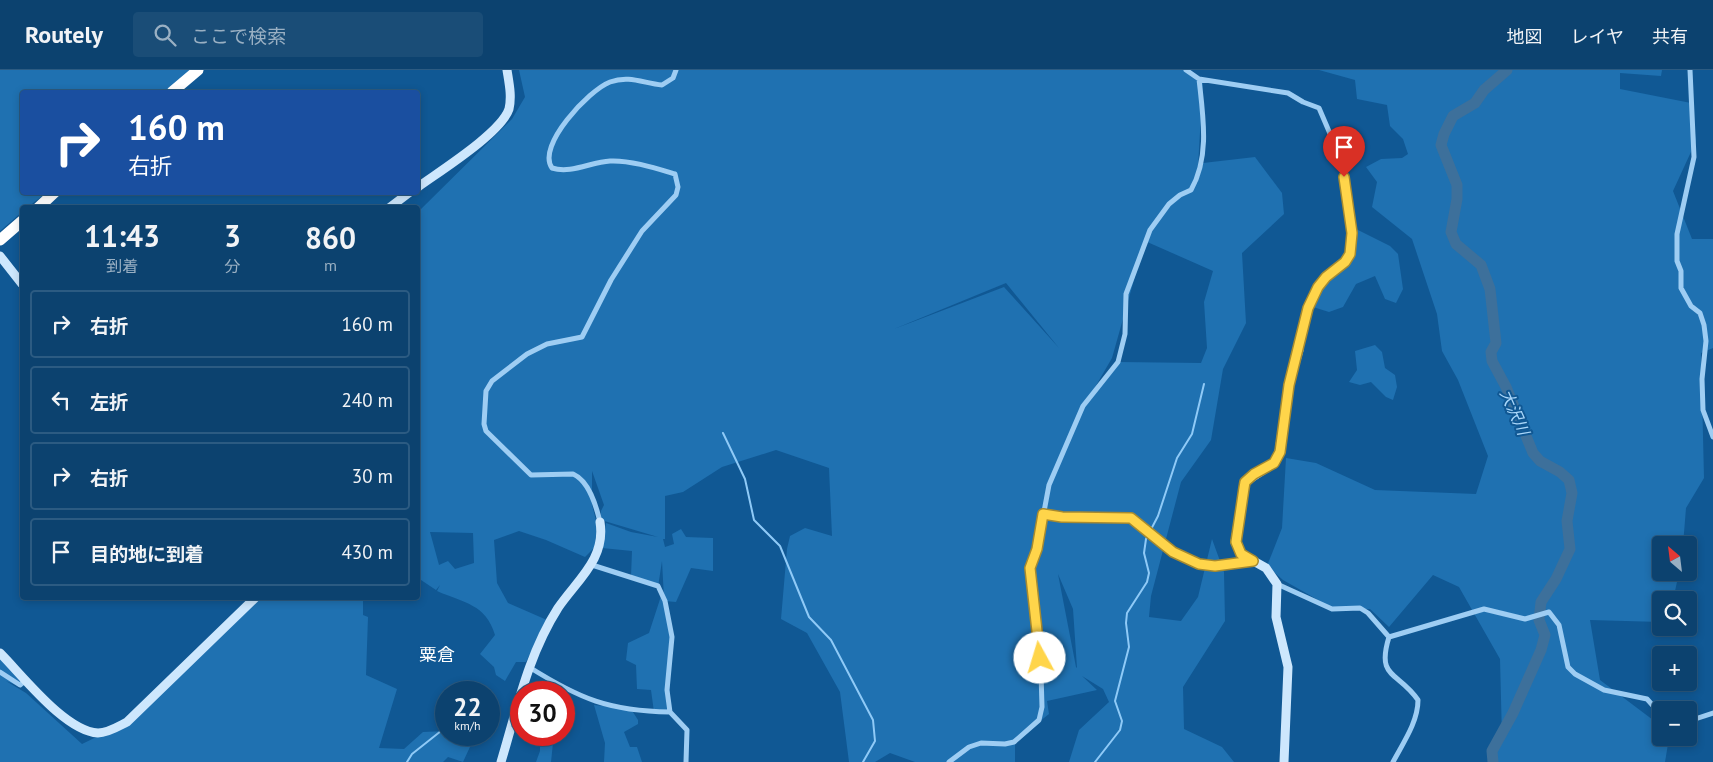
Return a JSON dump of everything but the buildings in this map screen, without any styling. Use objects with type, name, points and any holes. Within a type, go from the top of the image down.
[{"type":"highway","points":[[174,90],[198,70]]},
{"type":"highway","points":[[41,205],[53,195]]},
{"type":"highway","points":[[0,240],[20,223]]},
{"type":"street","points":[[420,186],[501,125],[508,109],[510,90],[507,70]]},
{"type":"street","points":[[502,762],[530,667],[559,608],[592,565],[599,548],[601,530],[600,522],[584,482],[579,477],[573,474],[531,475],[489,436],[484,424],[486,391],[492,381],[527,354],[547,344],[582,336],[616,272],[642,231],[676,195],[678,188],[675,174],[648,166],[611,161],[567,170],[552,168],[548,159],[550,149],[568,117],[590,93],[609,82],[631,78],[662,85],[673,78],[676,70]]},
{"type":"street","points":[[1186,70],[1199,79],[1288,93],[1303,102],[1319,108],[1336,150],[1344,177],[1352,244],[1345,262],[1326,277],[1314,293],[1308,308],[1289,385],[1280,452],[1274,463],[1245,482],[1236,542],[1241,554],[1266,568],[1277,584],[1332,609],[1360,608],[1368,613],[1389,637]]},
{"type":"street","points":[[1690,70],[1694,158],[1677,234],[1677,261],[1681,271],[1681,288],[1691,306],[1700,313],[1704,325],[1706,341],[1702,379],[1703,410],[1713,437]]},
{"type":"street","points":[[949,762],[969,747],[981,743],[1004,744],[1014,742],[1039,720],[1042,707],[1041,673],[1030,568],[1037,549],[1049,485],[1082,406],[1118,362],[1125,334],[1126,294],[1150,230],[1169,204],[1180,195],[1191,190],[1201,171],[1203,140],[1199,79]]},
{"type":"street","points":[[393,205],[406,195]]},
{"type":"street","points":[[0,256],[20,281]]},
{"type":"street","points":[[1043,514],[1062,517],[1131,518],[1173,552],[1199,564],[1222,566],[1253,561]]},
{"type":"street","points":[[592,565],[658,586],[665,601],[672,637],[667,690],[670,712],[687,730],[686,762]]},
{"type":"street","points":[[1277,584],[1276,617],[1288,667],[1284,762]]},
{"type":"street","points":[[0,653],[58,713],[72,724],[100,733],[127,722],[252,600]]},
{"type":"street","points":[[1389,637],[1484,609],[1525,619],[1549,612],[1559,626],[1568,667],[1575,674],[1604,690],[1647,699],[1652,705]]},
{"type":"street","points":[[1389,637],[1384,657],[1388,671],[1418,700],[1418,709],[1408,734],[1392,762]]},
{"type":"street","points":[[530,667],[564,689],[594,703],[653,712],[670,712]]},
{"type":"street","points":[[0,672],[20,685],[27,680]]},
{"type":"street","points":[[1697,718],[1713,713]]},
{"type":"shaded area","points":[[0,70],[191,70],[167,90],[20,90],[20,195],[43,195],[31,205],[20,205],[20,214],[0,231]]},
{"type":"shaded area","points":[[519,70],[1187,70],[1203,80],[1197,184],[1203,163],[1255,157],[1282,193],[1284,214],[1242,253],[1246,323],[1223,369],[1211,440],[1181,482],[1151,596],[1149,617],[1181,621],[1198,597],[1212,539],[1224,572],[1225,621],[1183,687],[1184,729],[1222,747],[1234,762],[1069,762],[1079,730],[1109,702],[1103,689],[1082,676],[1097,690],[1047,701],[1049,714],[1015,741],[1015,762],[915,762],[890,753],[875,762],[849,762],[840,692],[807,633],[781,619],[787,549],[790,536],[805,528],[832,536],[829,468],[776,450],[722,467],[683,492],[665,496],[665,539],[663,539],[665,547],[674,544],[672,534],[681,529],[686,537],[713,538],[713,571],[691,568],[676,602],[665,601],[671,632],[669,711],[654,712],[651,690],[637,689],[636,665],[626,660],[628,643],[649,633],[662,593],[664,598],[662,561],[658,587],[631,576],[632,551],[602,548],[606,523],[631,532],[658,537],[601,520],[601,511],[604,505],[592,471],[592,505],[597,524],[595,547],[585,557],[546,540],[519,531],[494,540],[497,583],[508,603],[547,620],[526,662],[516,662],[505,681],[496,675],[494,667],[480,654],[495,635],[486,617],[473,606],[437,591],[440,585],[436,590],[420,579],[420,210],[512,119],[525,97]],"holes":[[[1145,241],[1213,271],[1204,302],[1207,348],[1201,363],[1118,362],[1094,389],[1112,358]],[[1006,283],[1059,348],[1004,287],[894,329]],[[430,532],[473,533],[474,563],[455,569],[448,561],[439,565]],[[1058,574],[1073,609],[1077,668],[1076,667]]]},
{"type":"shaded area","points":[[1319,70],[1662,70],[1661,76],[1620,73],[1620,89],[1691,103],[1696,141],[1673,191],[1692,239],[1713,239],[1713,348],[1701,353],[1704,478],[1686,508],[1684,536],[1652,536],[1652,581],[1677,581],[1675,591],[1652,591],[1652,622],[1590,620],[1600,680],[1652,719],[1652,746],[1668,746],[1665,762],[1492,762],[1502,738],[1500,659],[1459,587],[1433,575],[1389,627],[1370,609],[1334,609],[1283,580],[1267,566],[1282,528],[1286,458],[1316,463],[1375,490],[1476,494],[1488,456],[1458,380],[1442,351],[1437,314],[1412,239],[1372,207],[1377,182],[1366,167],[1381,159],[1402,158],[1408,154],[1403,139],[1390,126],[1387,105],[1357,99],[1355,80]]},
{"type":"shaded area","points":[[1354,228],[1390,246],[1398,254],[1403,289],[1396,303],[1385,299],[1375,276],[1356,284],[1343,307],[1329,312],[1313,307],[1323,285],[1348,255]]},
{"type":"shaded area","points":[[1375,345],[1382,352],[1385,368],[1395,375],[1397,387],[1393,400],[1386,397],[1371,382],[1360,385],[1349,382],[1357,370],[1355,351]]},
{"type":"shaded area","points":[[259,600],[363,600],[363,615],[368,617],[366,675],[397,689],[379,748],[404,749],[423,732],[435,731],[435,746],[470,746],[463,762],[448,757],[443,762],[0,762],[0,655],[25,679],[21,687],[6,681],[26,693],[82,744],[119,726],[201,656]]},
{"type":"shaded area","points":[[594,705],[631,709],[638,720],[638,724],[624,732],[630,747],[637,747],[642,762],[604,762],[605,743]]},
{"type":"shaded area","points":[[540,746],[553,746],[551,762],[536,762]]},
{"type":"waterway","name":"大沢川","points":[[1493,762],[1492,751],[1513,713],[1541,650],[1545,635],[1539,620],[1541,602],[1556,579],[1570,549],[1567,521],[1572,493],[1569,480],[1560,472],[1540,461],[1533,453],[1506,387],[1492,361],[1491,352],[1496,343],[1490,289],[1481,265],[1456,244],[1451,232],[1457,199],[1457,185],[1441,145],[1444,134],[1453,116],[1475,103],[1484,90],[1507,70]]},
{"type":"waterway","points":[[1095,762],[1120,730],[1122,721],[1115,701],[1129,647],[1126,623],[1127,613],[1147,582],[1149,573],[1144,553],[1146,539],[1158,516],[1177,458],[1192,434],[1204,384]]},
{"type":"waterway","points":[[723,433],[745,479],[754,520],[780,546],[809,617],[831,640],[873,720],[875,741],[863,762]]},
{"type":"waterway","points":[[407,762],[412,754],[435,736]]},
{"type":"district","name":"粟倉","points":[[437,654]]},
{"type":"route","points":[[1040,658],[1030,583],[1030,568],[1037,549],[1043,514],[1062,517],[1131,518],[1173,552],[1199,564],[1230,566],[1253,561],[1241,554],[1236,542],[1245,482],[1254,474],[1274,463],[1280,452],[1289,385],[1302,339],[1308,308],[1318,287],[1326,277],[1345,262],[1350,254],[1352,233],[1344,177]]}]
